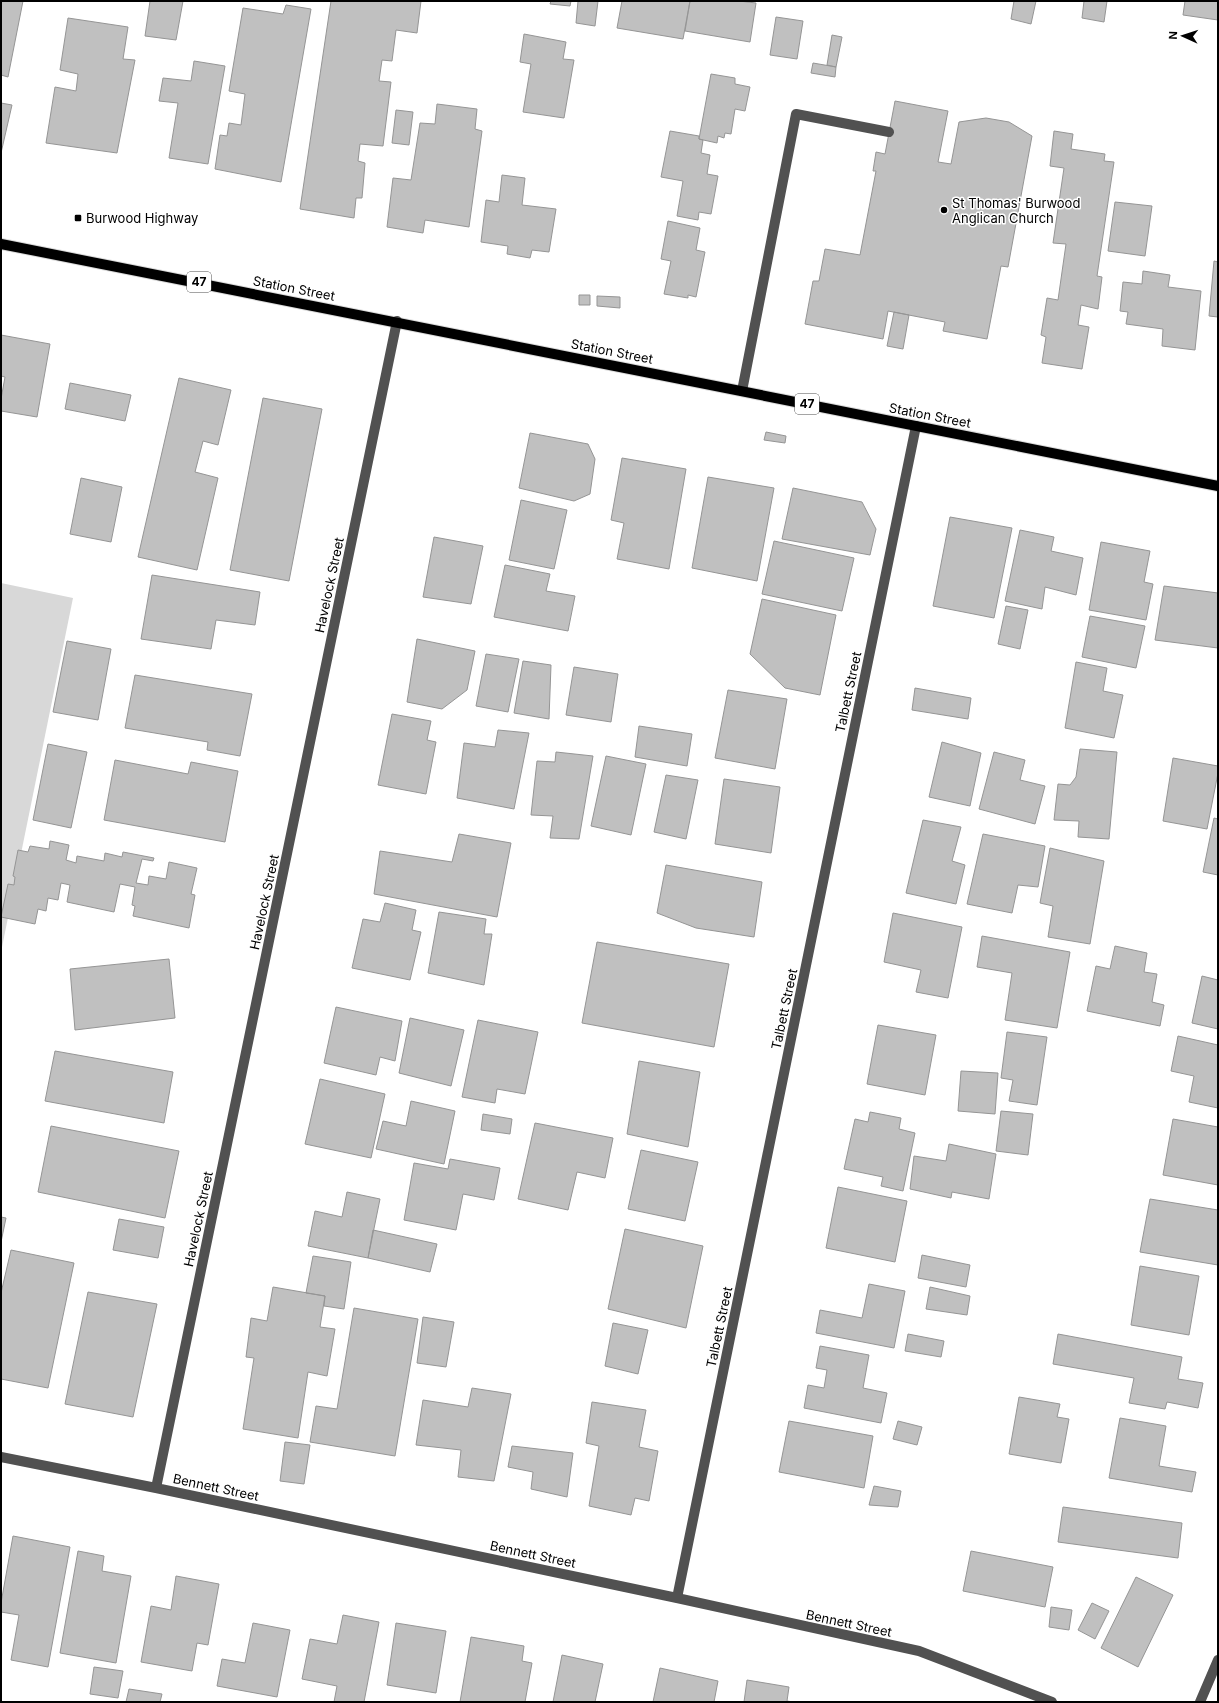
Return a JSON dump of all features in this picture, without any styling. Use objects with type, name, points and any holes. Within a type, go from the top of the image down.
[{"type":"main road","name":"Station Street","points":[[1,244],[397,321],[1218,486]]},
{"type":"street","points":[[742,391],[796,114],[889,132]]},
{"type":"street","name":"Havelock Street","points":[[156,1488],[397,321]]},
{"type":"street","name":"Talbett Street","points":[[677,1598],[916,426]]},
{"type":"street","name":"Bennett Street","points":[[1,1456],[677,1598],[919,1651],[1052,1702]]},
{"type":"street","points":[[1200,1702],[1218,1660]]},
{"type":"shaded area","points":[[1,583],[73,598],[1,952]]},
{"type":"building","points":[[1,1],[23,1],[8,77],[1,75]]},
{"type":"building","points":[[150,1],[183,1],[176,40],[145,36]]},
{"type":"building","points":[[331,1],[421,1],[417,33],[396,30],[392,61],[382,60],[379,81],[391,82],[383,146],[360,144],[358,161],[365,163],[362,198],[356,198],[354,218],[300,209]]},
{"type":"building","points":[[551,1],[571,1],[570,6],[550,4]]},
{"type":"building","points":[[578,1],[598,1],[595,26],[576,23]]},
{"type":"building","points":[[622,1],[690,1],[683,39],[617,28]]},
{"type":"building","points":[[690,1],[739,1],[756,3],[750,42],[685,31]]},
{"type":"building","points":[[1014,1],[1036,1],[1031,24],[1011,19]]},
{"type":"building","points":[[1084,1],[1107,1],[1104,22],[1082,18]]},
{"type":"building","points":[[1185,1],[1218,1],[1218,20],[1183,15]]},
{"type":"building","points":[[286,5],[311,9],[281,182],[215,169],[220,135],[227,136],[229,123],[241,125],[245,94],[229,91],[243,8],[283,14]]},
{"type":"building","points":[[776,17],[803,21],[797,59],[770,55]]},
{"type":"building","points":[[68,18],[128,27],[123,59],[135,60],[117,153],[46,143],[55,87],[76,91],[78,74],[60,70]]},
{"type":"building","points":[[524,34],[566,42],[563,59],[574,60],[564,118],[523,112],[531,64],[520,62]]},
{"type":"building","points":[[832,35],[842,37],[836,67],[827,65]]},
{"type":"building","points":[[194,61],[225,66],[208,164],[169,158],[178,103],[159,101],[163,78],[191,81]]},
{"type":"building","points":[[813,63],[836,67],[835,77],[811,73]]},
{"type":"building","points":[[711,74],[735,78],[735,84],[750,87],[745,111],[735,109],[731,134],[725,133],[724,138],[718,136],[717,143],[699,139]]},
{"type":"building","name":"St Thomas' Burwood Anglican Church","points":[[895,101],[948,111],[938,162],[951,164],[959,122],[986,118],[1009,122],[1032,136],[1008,267],[1001,266],[987,339],[943,331],[945,322],[888,311],[883,339],[805,324],[813,281],[819,281],[825,249],[860,255],[876,171],[873,171],[876,152],[885,154]]},
{"type":"building","points":[[1,103],[12,105],[1,153]]},
{"type":"building","points":[[437,104],[477,109],[475,129],[482,131],[469,227],[425,220],[423,233],[387,227],[393,178],[411,180],[420,123],[435,124]]},
{"type":"building","points":[[396,110],[413,112],[409,145],[392,143]]},
{"type":"building","points":[[670,131],[699,136],[699,139],[703,140],[701,153],[710,155],[707,174],[718,176],[711,214],[699,212],[698,220],[677,216],[683,181],[661,177]]},
{"type":"building","points":[[1054,131],[1073,134],[1071,149],[1105,154],[1104,161],[1114,162],[1097,276],[1102,277],[1098,309],[1081,305],[1078,325],[1089,327],[1082,369],[1042,363],[1046,337],[1041,335],[1047,298],[1058,300],[1066,244],[1053,243],[1064,168],[1050,166]]},
{"type":"building","points":[[502,175],[525,178],[522,205],[556,209],[549,252],[532,250],[530,258],[507,254],[508,246],[481,242],[486,200],[499,202]]},
{"type":"building","points":[[1115,202],[1152,206],[1145,256],[1108,251]]},
{"type":"building","points":[[668,221],[700,228],[696,250],[705,252],[696,297],[688,295],[688,298],[664,294],[671,261],[661,259]]},
{"type":"building","points":[[1214,261],[1218,262],[1218,317],[1209,316]]},
{"type":"building","points":[[1143,271],[1170,275],[1168,287],[1201,291],[1195,350],[1162,346],[1163,329],[1126,324],[1128,312],[1120,311],[1123,282],[1142,284]]},
{"type":"building","points":[[579,295],[590,295],[590,305],[579,305]]},
{"type":"building","points":[[597,296],[620,297],[620,308],[597,306]]},
{"type":"building","points":[[894,312],[909,315],[903,349],[887,346]]},
{"type":"building","points":[[1,335],[50,344],[37,417],[1,411],[1,399],[5,377],[1,376]]},
{"type":"building","points":[[179,378],[231,390],[218,445],[203,441],[195,472],[218,478],[197,570],[138,557]]},
{"type":"building","points":[[70,383],[131,395],[125,421],[65,409]]},
{"type":"building","points":[[263,398],[322,409],[289,581],[230,570]]},
{"type":"building","points":[[766,432],[786,436],[785,443],[764,440]]},
{"type":"building","points":[[530,433],[588,444],[595,459],[590,494],[574,501],[519,488]]},
{"type":"building","points":[[622,458],[686,469],[669,569],[617,559],[624,523],[611,520]]},
{"type":"building","points":[[708,477],[774,488],[757,581],[692,568]]},
{"type":"building","points":[[81,478],[122,487],[111,542],[70,534]]},
{"type":"building","points":[[793,488],[862,502],[876,529],[870,555],[782,539]]},
{"type":"building","points":[[521,500],[567,510],[554,569],[509,560]]},
{"type":"building","points":[[950,517],[1012,528],[994,618],[933,606]]},
{"type":"building","points":[[1020,530],[1054,537],[1051,551],[1083,558],[1076,595],[1045,587],[1042,609],[1005,601]]},
{"type":"building","points":[[434,537],[483,546],[471,604],[423,597]]},
{"type":"building","points":[[774,541],[854,558],[842,611],[762,594]]},
{"type":"building","points":[[1101,542],[1150,551],[1144,582],[1153,584],[1146,620],[1089,610]]},
{"type":"building","points":[[505,565],[550,574],[546,591],[575,596],[568,631],[494,617]]},
{"type":"building","points":[[152,575],[260,592],[255,625],[216,620],[211,649],[141,639]]},
{"type":"building","points":[[1164,586],[1218,593],[1218,648],[1155,640]]},
{"type":"building","points":[[762,599],[836,615],[820,695],[785,688],[750,654]]},
{"type":"building","points":[[1006,606],[1028,610],[1020,649],[998,644]]},
{"type":"building","points":[[1090,616],[1145,626],[1136,668],[1082,657]]},
{"type":"building","points":[[417,639],[475,651],[467,690],[442,709],[407,702]]},
{"type":"building","points":[[67,641],[111,649],[98,720],[53,712]]},
{"type":"building","points":[[486,654],[519,659],[508,712],[476,706]]},
{"type":"building","points":[[523,661],[551,665],[549,719],[514,713]]},
{"type":"building","points":[[1076,662],[1107,668],[1103,691],[1123,695],[1114,738],[1065,728]]},
{"type":"building","points":[[574,667],[618,674],[611,722],[566,715]]},
{"type":"building","points":[[135,675],[252,694],[240,756],[207,750],[208,742],[125,728]]},
{"type":"building","points":[[915,688],[971,698],[968,719],[912,710]]},
{"type":"building","points":[[728,690],[787,699],[775,769],[715,758]]},
{"type":"building","points":[[392,714],[431,721],[427,740],[436,742],[426,794],[378,785]]},
{"type":"building","points":[[639,726],[692,734],[687,766],[635,757]]},
{"type":"building","points":[[498,730],[529,733],[514,809],[457,798],[464,743],[495,747]]},
{"type":"building","points":[[942,742],[981,753],[970,806],[929,797]]},
{"type":"building","points":[[48,744],[87,752],[71,828],[33,820]]},
{"type":"building","points":[[1080,749],[1117,752],[1109,839],[1078,837],[1079,821],[1054,820],[1058,784],[1070,785],[1076,777]]},
{"type":"building","points":[[556,752],[593,756],[579,839],[550,838],[553,816],[531,815],[537,761],[555,762]]},
{"type":"building","points":[[994,752],[1025,760],[1020,780],[1045,786],[1035,824],[979,809]]},
{"type":"building","points":[[606,756],[646,764],[631,835],[591,826]]},
{"type":"building","points":[[1173,758],[1218,766],[1218,773],[1207,829],[1163,821]]},
{"type":"building","points":[[115,760],[188,774],[191,762],[238,771],[225,842],[104,820]]},
{"type":"building","points":[[666,775],[698,780],[686,839],[654,832]]},
{"type":"building","points":[[724,779],[780,787],[771,853],[715,844]]},
{"type":"building","points":[[1214,818],[1218,819],[1218,875],[1203,872]]},
{"type":"building","points":[[923,820],[961,827],[952,861],[965,865],[956,904],[906,893]]},
{"type":"building","points":[[459,834],[511,843],[497,917],[374,894],[380,851],[452,862]]},
{"type":"building","points":[[983,834],[1045,846],[1038,887],[1018,885],[1012,913],[967,904]]},
{"type":"building","points":[[50,841],[69,845],[66,860],[76,863],[77,856],[104,861],[105,853],[122,857],[123,852],[154,858],[153,861],[142,859],[136,883],[148,885],[149,876],[166,879],[169,862],[197,868],[191,894],[195,895],[189,928],[133,916],[135,906],[132,905],[135,887],[120,884],[114,912],[67,902],[70,885],[61,883],[58,900],[48,898],[46,911],[38,909],[35,924],[1,917],[8,884],[14,885],[15,877],[13,876],[18,850],[28,852],[30,846],[49,849]]},
{"type":"building","points":[[1050,848],[1104,861],[1090,944],[1048,937],[1053,906],[1040,903]]},
{"type":"building","points":[[666,865],[762,882],[754,937],[696,928],[657,913]]},
{"type":"building","points":[[385,903],[416,910],[412,930],[421,932],[410,980],[352,968],[363,919],[380,922]]},
{"type":"building","points":[[439,912],[486,919],[484,934],[492,934],[484,985],[428,973]]},
{"type":"building","points":[[893,913],[962,927],[948,998],[916,992],[921,970],[884,962]]},
{"type":"building","points":[[982,936],[1070,952],[1057,1028],[1005,1020],[1012,973],[977,967]]},
{"type":"building","points":[[597,942],[729,964],[714,1047],[582,1023]]},
{"type":"building","points":[[1115,946],[1147,953],[1144,972],[1157,974],[1152,1002],[1164,1005],[1160,1026],[1087,1011],[1096,966],[1110,969]]},
{"type":"building","points":[[169,959],[175,1018],[75,1030],[70,969]]},
{"type":"building","points":[[1202,976],[1218,980],[1218,1029],[1192,1023]]},
{"type":"building","points":[[336,1007],[402,1021],[395,1061],[380,1057],[376,1075],[324,1063]]},
{"type":"building","points":[[410,1018],[464,1030],[451,1086],[399,1073]]},
{"type":"building","points":[[478,1020],[538,1032],[525,1094],[497,1089],[495,1103],[462,1097]]},
{"type":"building","points":[[878,1025],[936,1035],[925,1095],[867,1084]]},
{"type":"building","points":[[1007,1032],[1047,1037],[1037,1105],[1009,1101],[1013,1080],[1001,1078]]},
{"type":"building","points":[[1178,1036],[1218,1045],[1218,1108],[1189,1102],[1194,1076],[1171,1071]]},
{"type":"building","points":[[55,1051],[173,1072],[164,1123],[45,1101]]},
{"type":"building","points":[[639,1061],[700,1072],[688,1147],[627,1134]]},
{"type":"building","points":[[961,1071],[998,1073],[995,1114],[958,1111]]},
{"type":"building","points":[[320,1079],[385,1094],[371,1158],[305,1144]]},
{"type":"building","points":[[411,1101],[455,1111],[444,1164],[376,1149],[383,1121],[406,1126]]},
{"type":"building","points":[[1001,1111],[1033,1114],[1028,1155],[996,1151]]},
{"type":"building","points":[[870,1112],[901,1118],[899,1129],[915,1133],[903,1191],[881,1186],[883,1177],[844,1169],[855,1119],[868,1122]]},
{"type":"building","points":[[483,1114],[512,1119],[510,1134],[481,1130]]},
{"type":"building","points":[[1173,1119],[1218,1127],[1218,1185],[1163,1175]]},
{"type":"building","points":[[535,1123],[613,1138],[605,1178],[577,1172],[568,1210],[518,1199]]},
{"type":"building","points":[[51,1126],[179,1151],[165,1218],[38,1192]]},
{"type":"building","points":[[949,1144],[996,1154],[989,1199],[952,1192],[951,1198],[910,1189],[914,1156],[946,1161]]},
{"type":"building","points":[[641,1150],[698,1162],[685,1221],[628,1209]]},
{"type":"building","points":[[450,1159],[500,1168],[494,1200],[463,1194],[456,1230],[404,1220],[414,1163],[448,1169]]},
{"type":"building","points":[[838,1187],[907,1201],[895,1262],[826,1248]]},
{"type":"building","points":[[347,1192],[380,1199],[368,1258],[308,1246],[315,1211],[342,1217]]},
{"type":"building","points":[[1150,1199],[1218,1210],[1218,1265],[1140,1252]]},
{"type":"building","points":[[1,1217],[6,1218],[1,1242]]},
{"type":"building","points":[[119,1219],[164,1227],[158,1258],[113,1250]]},
{"type":"building","points":[[625,1229],[703,1246],[686,1328],[608,1309]]},
{"type":"building","points":[[373,1230],[437,1244],[430,1272],[368,1258]]},
{"type":"building","points":[[11,1250],[74,1263],[48,1388],[1,1379],[1,1293]]},
{"type":"building","points":[[922,1255],[970,1265],[966,1287],[918,1278]]},
{"type":"building","points":[[313,1256],[351,1262],[344,1309],[324,1306],[325,1296],[306,1293]]},
{"type":"building","points":[[1140,1266],[1199,1276],[1189,1335],[1131,1325]]},
{"type":"building","points":[[869,1284],[905,1291],[894,1348],[816,1333],[820,1310],[862,1318]]},
{"type":"building","points":[[273,1287],[325,1296],[320,1327],[335,1329],[327,1376],[308,1372],[298,1438],[243,1429],[254,1358],[246,1357],[251,1318],[267,1321]]},
{"type":"building","points":[[930,1287],[970,1296],[967,1315],[926,1309]]},
{"type":"building","points":[[88,1292],[157,1304],[133,1417],[65,1404]]},
{"type":"building","points":[[354,1308],[418,1319],[395,1456],[310,1442],[316,1406],[337,1409]]},
{"type":"building","points":[[423,1317],[454,1322],[446,1367],[417,1363]]},
{"type":"building","points":[[613,1323],[648,1330],[638,1374],[605,1366]]},
{"type":"building","points":[[908,1334],[944,1341],[941,1357],[905,1351]]},
{"type":"building","points":[[1058,1334],[1182,1357],[1178,1379],[1203,1383],[1198,1408],[1167,1402],[1165,1409],[1129,1403],[1134,1378],[1053,1364]]},
{"type":"building","points":[[820,1346],[869,1355],[863,1388],[887,1393],[881,1423],[804,1408],[808,1385],[824,1388],[827,1370],[816,1368]]},
{"type":"building","points":[[472,1388],[511,1394],[494,1481],[458,1477],[461,1450],[416,1445],[423,1400],[468,1407]]},
{"type":"building","points":[[1019,1397],[1060,1404],[1057,1417],[1069,1419],[1061,1463],[1009,1454]]},
{"type":"building","points":[[592,1402],[646,1410],[639,1447],[658,1451],[649,1501],[635,1498],[631,1515],[589,1506],[599,1446],[586,1443]]},
{"type":"building","points":[[1120,1418],[1166,1426],[1159,1466],[1196,1472],[1192,1492],[1109,1478]]},
{"type":"building","points":[[789,1421],[873,1436],[864,1488],[779,1472]]},
{"type":"building","points":[[898,1421],[922,1427],[917,1445],[893,1439]]},
{"type":"building","points":[[285,1442],[310,1445],[304,1484],[280,1481]]},
{"type":"building","points":[[512,1446],[573,1453],[567,1497],[531,1489],[533,1472],[508,1467]]},
{"type":"building","points":[[874,1486],[901,1491],[898,1507],[869,1505]]},
{"type":"building","points":[[1063,1507],[1182,1523],[1178,1558],[1058,1542]]},
{"type":"building","points":[[13,1536],[70,1547],[48,1667],[11,1660],[19,1615],[1,1612],[1,1603]]},
{"type":"building","points":[[78,1551],[104,1556],[102,1571],[131,1576],[116,1663],[60,1653]]},
{"type":"building","points":[[971,1551],[1053,1567],[1045,1607],[963,1591]]},
{"type":"building","points":[[176,1576],[219,1584],[208,1645],[197,1643],[192,1671],[141,1662],[151,1606],[171,1610]]},
{"type":"building","points":[[1136,1577],[1173,1595],[1138,1667],[1101,1648]]},
{"type":"building","points":[[1092,1603],[1109,1611],[1095,1639],[1078,1630]]},
{"type":"building","points":[[1051,1607],[1072,1610],[1069,1630],[1049,1627]]},
{"type":"building","points":[[343,1615],[379,1622],[364,1702],[334,1702],[337,1686],[302,1679],[310,1639],[337,1644]]},
{"type":"building","points":[[253,1623],[290,1630],[277,1697],[217,1686],[222,1659],[245,1663]]},
{"type":"building","points":[[396,1623],[446,1631],[436,1693],[387,1685]]},
{"type":"building","points":[[471,1637],[524,1646],[522,1661],[532,1663],[525,1702],[460,1702]]},
{"type":"building","points":[[562,1655],[603,1664],[595,1702],[553,1702]]},
{"type":"building","points":[[94,1667],[123,1671],[118,1698],[90,1694]]},
{"type":"building","points":[[660,1668],[718,1681],[714,1702],[653,1702]]},
{"type":"building","points":[[747,1680],[789,1687],[787,1701],[793,1702],[744,1702]]},
{"type":"building","points":[[129,1689],[162,1694],[160,1702],[126,1702]]},
{"type":"place","name":"St Thomas' Burwood Anglican Church","points":[[944,210]]},
{"type":"place","name":"Burwood Highway","points":[[78,218]]}]
